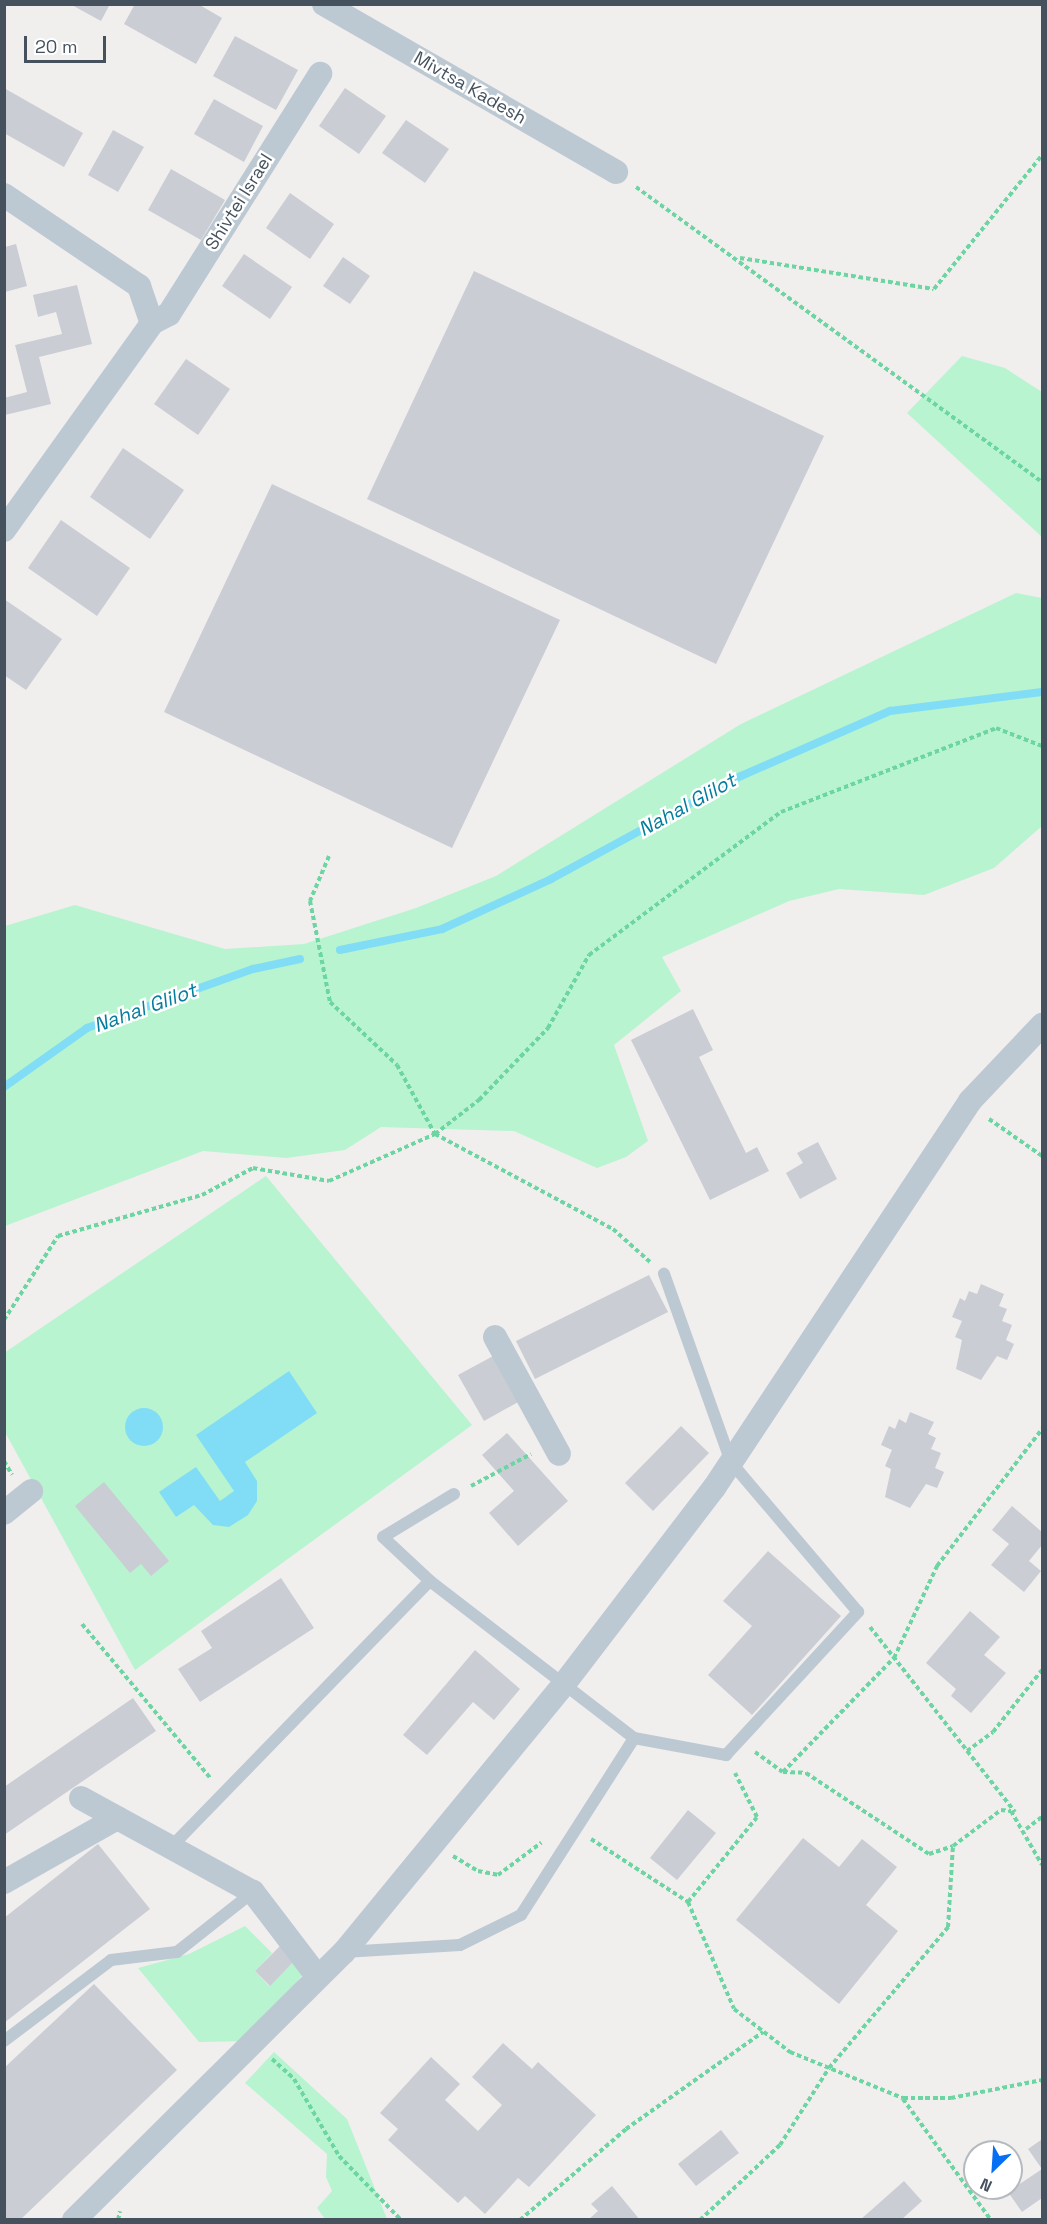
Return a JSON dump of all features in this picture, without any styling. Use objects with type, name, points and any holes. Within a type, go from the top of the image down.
[{"type":"street","name":"Mivtsa Kadesh","points":[[324,4],[616,172]]},
{"type":"street","name":"Shivtei Israel","points":[[4,530],[152,323],[169,314],[320,74]]},
{"type":"street","points":[[4,195],[139,286],[152,323]]},
{"type":"street","points":[[74,2220],[254,2042],[317,1976],[344,1952],[564,1684],[731,1462],[967,1105],[1042,1025]]},
{"type":"street","points":[[495,1337],[556,1448]]},
{"type":"street","points":[[4,1513],[31,1491]]},
{"type":"street","points":[[81,1798],[254,1892],[317,1976]]},
{"type":"street","points":[[4,1882],[117,1818]]},
{"type":"lane","points":[[454,1494],[383,1537],[430,1581],[634,1738],[726,1755],[742,1743],[858,1612],[731,1462],[664,1274]]},
{"type":"lane","points":[[171,1847],[430,1581]]},
{"type":"lane","points":[[344,1952],[460,1945],[521,1915],[634,1738]]},
{"type":"lane","points":[[4,2041],[111,1960],[177,1952],[254,1892]]},
{"type":"path","points":[[739,258],[934,289],[1042,155]]},
{"type":"path","points":[[616,172],[739,258],[1042,482]]},
{"type":"path","points":[[4,1320],[58,1236],[202,1195],[254,1168],[329,1181],[435,1134],[478,1100],[548,1028],[589,955],[781,812],[996,728],[1042,746]]},
{"type":"path","points":[[329,856],[310,901],[330,1002],[397,1065],[435,1134],[613,1229],[664,1274]]},
{"type":"path","points":[[967,1105],[1042,1156]]},
{"type":"path","points":[[783,1772],[894,1658],[937,1566],[1042,1429]]},
{"type":"path","points":[[454,1494],[556,1448]]},
{"type":"path","points":[[858,1612],[1019,1817],[1042,1864]]},
{"type":"path","points":[[82,1624],[223,1793]]},
{"type":"path","points":[[967,1752],[993,1732],[1042,1670]]},
{"type":"path","points":[[742,1743],[783,1772],[806,1773],[929,1854],[953,1846],[1001,1810],[1019,1817]]},
{"type":"path","points":[[688,1902],[757,1817],[726,1755]]},
{"type":"path","points":[[1026,1829],[1042,1817]]},
{"type":"path","points":[[576,1829],[688,1902],[734,2009],[790,2052],[903,2098],[951,2098],[1042,2080]]},
{"type":"path","points":[[435,1842],[478,1871],[498,1875],[552,1834]]},
{"type":"path","points":[[700,2220],[780,2145],[829,2068],[948,1927],[953,1846]]},
{"type":"path","points":[[520,2220],[626,2129],[763,2032]]},
{"type":"path","points":[[254,2042],[294,2079],[339,2156],[401,2220]]},
{"type":"path","points":[[903,2098],[991,2220]]},
{"type":"green space","points":[[962,356],[1005,368],[1042,392],[1042,537],[907,413]]},
{"type":"green space","points":[[1016,593],[1042,598],[1042,826],[994,868],[924,895],[839,889],[789,901],[662,957],[681,991],[614,1045],[648,1141],[626,1157],[597,1168],[514,1131],[381,1127],[345,1150],[286,1158],[203,1151],[5,1226],[5,926],[75,905],[225,949],[304,944],[416,908],[496,876],[741,724]]},
{"type":"green space","points":[[266,1176],[472,1425],[135,1670],[5,1432],[4,1353]]},
{"type":"green space","points":[[245,1926],[272,1953],[255,1971],[269,1986],[299,1956],[303,1974],[252,2041],[199,2042],[138,1968],[189,1954]]},
{"type":"green space","points":[[274,2052],[347,2119],[387,2219],[325,2219],[317,2208],[332,2191],[326,2177],[327,2154],[245,2083]]},
{"type":"water","points":[[289,1371],[317,1413],[245,1462],[257,1481],[257,1501],[248,1515],[229,1527],[213,1525],[194,1505],[176,1517],[159,1492],[196,1467],[220,1501],[234,1491],[196,1435]]},
{"type":"water","points":[[144,1408],[158,1413],[163,1427],[158,1441],[144,1446],[130,1441],[125,1427],[130,1413]]},
{"type":"building","points":[[70,4],[110,4],[101,21]]},
{"type":"building","points":[[135,4],[198,4],[222,18],[196,64],[124,24]]},
{"type":"building","points":[[235,36],[298,70],[276,110],[213,76]]},
{"type":"building","points":[[4,88],[83,133],[64,167],[4,133]]},
{"type":"building","points":[[345,88],[386,116],[359,154],[319,126]]},
{"type":"building","points":[[214,99],[263,126],[244,162],[194,134]]},
{"type":"building","points":[[406,120],[449,149],[425,183],[382,153]]},
{"type":"building","points":[[113,130],[144,147],[118,192],[88,175]]},
{"type":"building","points":[[171,169],[225,200],[201,240],[148,210]]},
{"type":"building","points":[[290,193],[334,224],[310,259],[266,228]]},
{"type":"building","points":[[16,244],[27,286],[5,292],[5,247]]},
{"type":"building","points":[[244,254],[292,287],[270,319],[222,286]]},
{"type":"building","points":[[343,257],[370,276],[350,304],[323,286]]},
{"type":"building","points":[[474,271],[824,436],[716,664],[367,499]]},
{"type":"building","points":[[77,285],[92,344],[39,357],[51,404],[5,415],[4,398],[27,392],[15,345],[62,334],[56,312],[38,317],[33,295]]},
{"type":"building","points":[[186,359],[230,389],[198,435],[154,404]]},
{"type":"building","points":[[123,448],[184,490],[150,539],[90,497]]},
{"type":"building","points":[[272,484],[560,620],[452,848],[164,712]]},
{"type":"building","points":[[61,520],[130,568],[97,616],[28,568]]},
{"type":"building","points":[[4,599],[62,639],[26,690],[4,675]]},
{"type":"building","points":[[693,1009],[713,1050],[699,1057],[746,1153],[757,1147],[769,1171],[710,1200],[631,1040]]},
{"type":"building","points":[[818,1142],[837,1179],[800,1199],[786,1173],[803,1163],[797,1153]]},
{"type":"building","points":[[649,1275],[668,1312],[535,1379],[516,1341]]},
{"type":"building","points":[[981,1284],[1004,1294],[999,1306],[1007,1309],[1002,1321],[1012,1325],[1006,1340],[1014,1344],[1007,1360],[997,1356],[981,1380],[956,1369],[962,1340],[955,1337],[962,1321],[952,1317],[960,1298],[965,1301],[969,1291],[977,1294]]},
{"type":"building","points":[[495,1355],[520,1401],[484,1421],[458,1375]]},
{"type":"building","points":[[910,1412],[934,1422],[928,1434],[936,1438],[931,1449],[941,1453],[935,1468],[944,1472],[937,1488],[926,1484],[910,1508],[885,1497],[891,1469],[885,1466],[892,1450],[881,1445],[889,1426],[895,1429],[899,1419],[906,1423]]},
{"type":"building","points":[[681,1426],[709,1453],[653,1511],[625,1483]]},
{"type":"building","points":[[507,1433],[568,1501],[518,1546],[489,1513],[514,1491],[482,1455]]},
{"type":"building","points":[[104,1482],[169,1561],[151,1576],[141,1564],[130,1573],[75,1506]]},
{"type":"building","points":[[1012,1506],[1042,1532],[1042,1545],[1029,1561],[1041,1571],[1024,1592],[991,1565],[1009,1544],[992,1530]]},
{"type":"building","points":[[768,1551],[841,1616],[752,1715],[708,1675],[752,1626],[723,1601]]},
{"type":"building","points":[[281,1578],[314,1628],[200,1702],[178,1669],[212,1648],[201,1631]]},
{"type":"building","points":[[970,1611],[1000,1637],[984,1655],[1006,1673],[971,1713],[951,1696],[956,1689],[926,1663]]},
{"type":"building","points":[[475,1650],[520,1689],[494,1720],[473,1702],[427,1755],[403,1735]]},
{"type":"building","points":[[133,1698],[156,1731],[4,1835],[4,1787]]},
{"type":"building","points":[[688,1810],[716,1833],[677,1880],[650,1858]]},
{"type":"building","points":[[803,1838],[839,1867],[862,1839],[897,1867],[866,1905],[898,1931],[839,2004],[736,1920]]},
{"type":"building","points":[[98,1844],[150,1909],[4,2023],[4,1918]]},
{"type":"building","points":[[284,1942],[299,1956],[270,1986],[255,1971]]},
{"type":"building","points":[[94,1984],[177,2070],[20,2220],[4,2220],[4,2068]]},
{"type":"building","points":[[503,2043],[532,2069],[538,2062],[596,2115],[529,2187],[518,2178],[485,2214],[465,2196],[458,2203],[388,2140],[398,2129],[380,2113],[431,2057],[460,2084],[445,2100],[478,2131],[502,2105],[472,2077]]},
{"type":"building","points":[[721,2130],[739,2153],[696,2186],[678,2164]]},
{"type":"building","points":[[1041,2140],[1041,2168],[1028,2149]]},
{"type":"building","points":[[1042,2169],[1042,2198],[1022,2212],[1014,2200],[1023,2200],[1023,2182]]},
{"type":"building","points":[[904,2181],[922,2201],[901,2220],[860,2220]]},
{"type":"building","points":[[612,2186],[640,2220],[588,2220],[598,2211],[591,2204]]},
{"type":"waterway","name":"Nahal Glilot","points":[[340,950],[442,929],[551,879],[741,776],[890,711],[1042,692]]},
{"type":"waterway","name":"Nahal Glilot","points":[[4,1087],[87,1028],[253,969],[300,959]]}]
